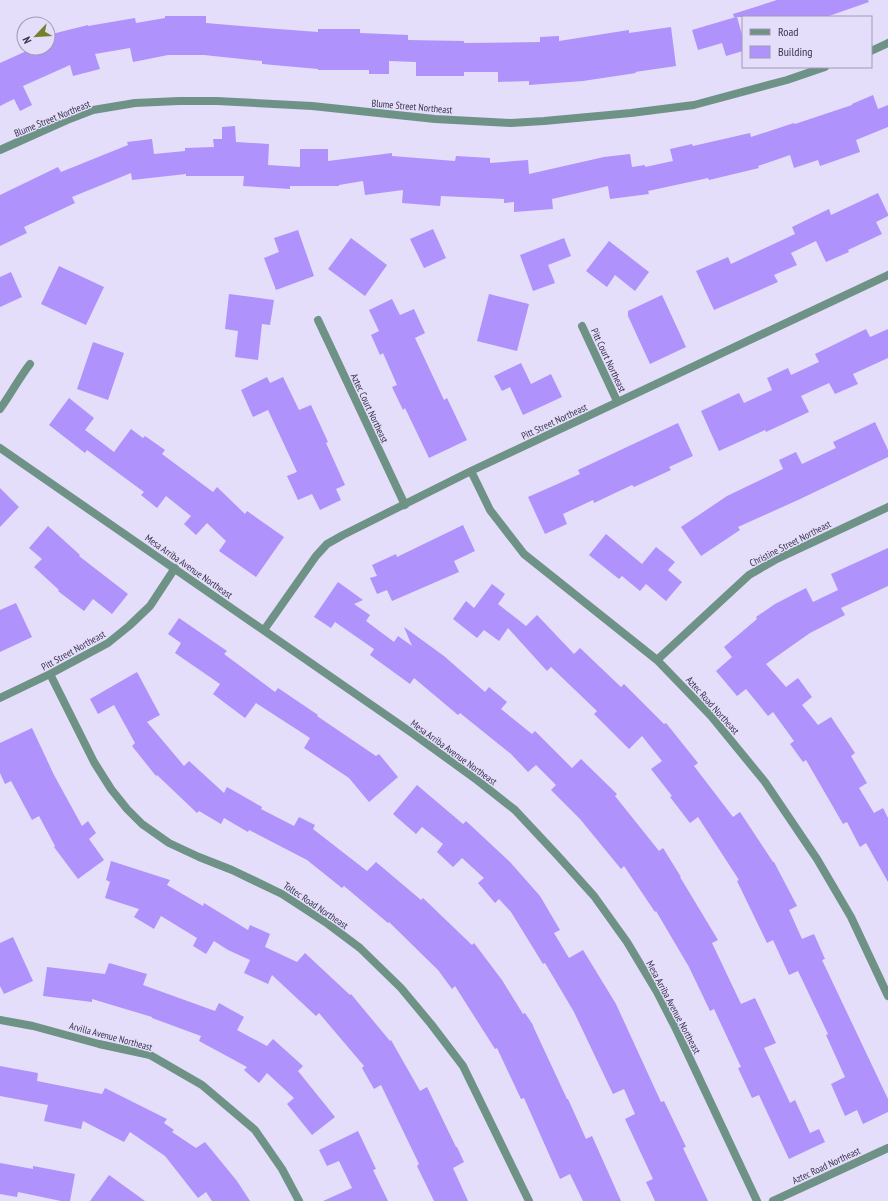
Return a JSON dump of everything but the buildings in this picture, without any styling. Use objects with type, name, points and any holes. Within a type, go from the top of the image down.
[{"type":"street","points":[[872,51],[888,43]]},
{"type":"street","name":"Blume Street Northeast","points":[[0,150],[66,120],[93,110],[141,103],[178,101],[263,103],[312,106],[435,119],[511,123],[631,113],[694,104],[787,80],[822,68]]},
{"type":"street","name":"Pitt Street Northeast","points":[[264,630],[316,556],[328,544],[343,535],[471,471],[888,275]]},
{"type":"street","name":"Aztec Court Northeast","points":[[318,320],[405,505]]},
{"type":"street","name":"Pitt Court Northeast","points":[[582,326],[618,401]]},
{"type":"street","points":[[0,409],[30,364]]},
{"type":"street","name":"Mesa Arriba Avenue Northeast","points":[[0,448],[412,733],[477,780],[515,810],[594,896],[627,942],[657,992],[676,1029],[757,1201]]},
{"type":"street","name":"Aztec Road Northeast","points":[[471,471],[490,510],[524,554],[657,660],[711,716],[765,782],[817,859],[851,918],[888,996]]},
{"type":"street","name":"Christine Street Northeast","points":[[657,660],[749,575],[774,560],[888,507]]},
{"type":"street","name":"Pitt Street Northeast","points":[[0,698],[50,674],[108,643],[150,606],[175,568]]},
{"type":"street","name":"Toltec Road Northeast","points":[[50,674],[94,762],[111,789],[127,809],[142,824],[169,843],[232,870],[282,894],[328,924],[360,948],[401,988],[431,1024],[462,1066],[529,1201]]},
{"type":"street","name":"Arvilla Avenue Northeast","points":[[0,1020],[33,1026],[99,1044],[150,1055],[202,1085],[255,1130],[282,1169],[299,1201]]},
{"type":"street","name":"Aztec Road Northeast","points":[[773,1201],[888,1148]]}]
